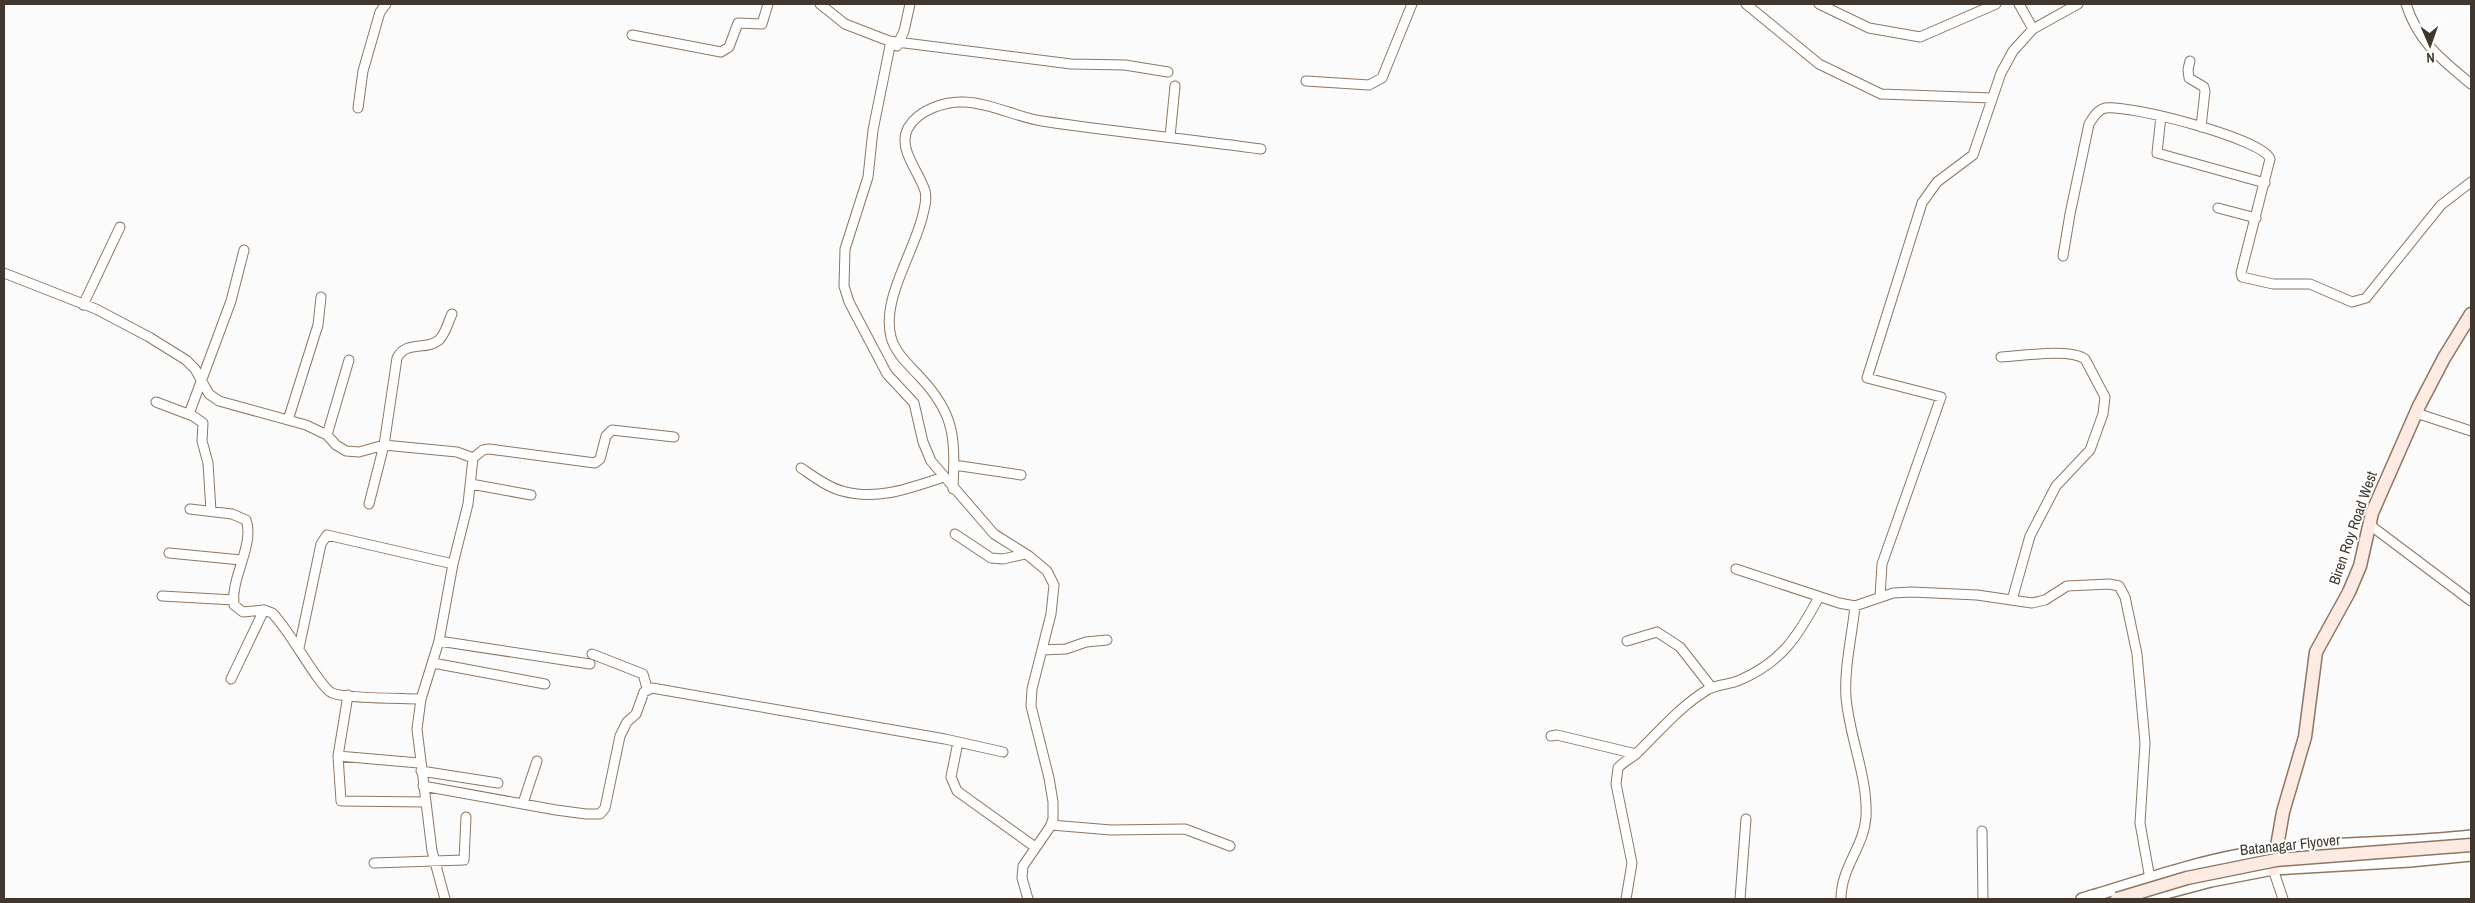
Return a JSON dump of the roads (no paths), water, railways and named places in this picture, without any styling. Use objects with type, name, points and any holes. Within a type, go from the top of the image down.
[{"type":"main road","name":"Biren Roy Road West","points":[[2273,869],[2284,812],[2305,737],[2316,652],[2349,592],[2360,566],[2372,513],[2416,413],[2444,358],[2471,314]]},
{"type":"main road","name":"Batanagar Flyover","points":[[2117,899],[2187,878],[2276,860],[2471,845]]},
{"type":"street","points":[[358,108],[363,71],[380,12],[386,4]]},
{"type":"street","points":[[632,35],[721,52],[729,47],[738,23],[762,24],[768,4]]},
{"type":"street","points":[[820,4],[845,24],[889,41],[1071,64],[1125,66],[1168,72]]},
{"type":"street","points":[[889,53],[900,42],[910,4]]},
{"type":"street","points":[[1306,81],[1369,85],[1382,78],[1412,4]]},
{"type":"street","points":[[1746,4],[1819,64],[1881,94],[1992,98]]},
{"type":"street","points":[[1819,4],[1869,28],[1920,37],[1996,4]]},
{"type":"street","points":[[2019,4],[2033,29]]},
{"type":"street","points":[[1880,597],[1882,564],[1941,397],[1867,378],[1922,203],[1937,182],[1974,155],[2001,73],[2013,51],[2033,29],[2078,4]]},
{"type":"street","points":[[2406,4],[2416,27],[2429,48],[2471,84]]},
{"type":"street","points":[[889,41],[889,53],[873,130],[868,177],[844,250],[844,286],[849,302],[887,374],[914,403],[923,442],[931,461],[994,534],[1047,571],[1054,585],[1051,614],[1032,689],[1032,706],[1053,802],[1051,825],[1023,866],[1022,878],[1028,899]]},
{"type":"street","points":[[2190,61],[2188,69],[2189,78],[2204,87],[2205,91],[2201,127]]},
{"type":"street","points":[[1170,137],[1175,86]]},
{"type":"street","points":[[954,489],[952,428],[944,408],[933,390],[896,347],[890,331],[892,301],[918,234],[926,202],[925,192],[905,149],[906,131],[910,124],[922,113],[933,107],[965,102],[1040,121],[1261,149]]},
{"type":"street","points":[[2063,256],[2086,140],[2094,116],[2099,111],[2108,108],[2125,108],[2201,127],[2244,141],[2265,152],[2270,159],[2241,273],[2242,278],[2273,284],[2310,284],[2344,300],[2358,302],[2366,298],[2441,205],[2471,182]]},
{"type":"street","points":[[2161,116],[2157,153],[2265,183]]},
{"type":"street","points":[[2218,208],[2256,218]]},
{"type":"street","points":[[83,305],[120,227]]},
{"type":"street","points":[[189,414],[228,310],[244,250]]},
{"type":"street","points":[[4,274],[112,316],[186,360],[196,369],[209,394],[219,401],[312,427],[327,435],[336,445],[346,451],[359,452],[384,445],[457,452],[473,458]]},
{"type":"street","points":[[288,420],[318,325],[321,297]]},
{"type":"street","points":[[369,504],[384,445],[397,358],[400,351],[407,347],[432,344],[439,340],[452,314]]},
{"type":"street","points":[[2001,357],[2061,353],[2079,355],[2085,359],[2105,397],[2103,414],[2090,450],[2056,486],[2030,536],[2012,600]]},
{"type":"street","points":[[327,435],[349,360]]},
{"type":"street","points":[[156,402],[200,419],[204,427],[202,441],[208,463],[211,512]]},
{"type":"street","points":[[2416,413],[2471,431]]},
{"type":"street","points":[[445,899],[435,862],[424,802],[424,786],[420,767],[417,729],[421,699],[439,641],[453,564],[471,484],[473,458],[483,450],[490,449],[594,463],[600,459],[606,436],[612,430],[674,437]]},
{"type":"street","points":[[954,465],[1021,475]]},
{"type":"street","points":[[801,468],[841,491],[872,495],[893,493],[944,476]]},
{"type":"street","points":[[471,484],[531,495]]},
{"type":"street","points":[[190,509],[232,514],[246,520],[247,534],[234,600],[238,610],[243,612],[264,610],[276,616],[324,687],[331,692],[348,695],[421,699]]},
{"type":"street","points":[[2370,525],[2471,601]]},
{"type":"street","points":[[955,534],[991,558],[1003,559],[1025,554]]},
{"type":"street","points":[[299,648],[321,544],[327,535],[453,564]]},
{"type":"street","points":[[169,553],[241,560]]},
{"type":"street","points":[[1736,569],[1855,606],[1893,593],[1912,592],[1977,595],[2039,602],[2067,586],[2115,584],[2123,591],[2137,654],[2144,732],[2140,822],[2150,879]]},
{"type":"street","points":[[162,596],[234,600]]},
{"type":"street","points":[[1626,899],[1632,863],[1619,806],[1616,772],[1668,720],[1712,688],[1738,681],[1781,655],[1800,632],[1819,596]]},
{"type":"street","points":[[1841,899],[1841,884],[1860,841],[1866,817],[1862,780],[1846,698],[1855,606]]},
{"type":"street","points":[[231,679],[264,610]]},
{"type":"street","points":[[1627,641],[1657,632],[1680,647],[1712,688]]},
{"type":"street","points":[[1042,650],[1066,649],[1086,642],[1107,640]]},
{"type":"street","points":[[439,641],[590,664]]},
{"type":"street","points":[[424,786],[586,814],[594,815],[603,812],[620,736],[627,722],[636,714],[647,688],[643,674],[592,654]]},
{"type":"street","points":[[432,663],[545,684]]},
{"type":"street","points":[[647,688],[958,742],[1003,752]]},
{"type":"street","points":[[348,695],[338,756],[341,801],[424,802]]},
{"type":"street","points":[[1551,736],[1557,735],[1636,754]]},
{"type":"street","points":[[958,742],[951,777],[957,791],[1035,847]]},
{"type":"street","points":[[338,756],[420,767],[498,783]]},
{"type":"street","points":[[523,803],[537,761]]},
{"type":"street","points":[[374,863],[464,860],[466,818]]},
{"type":"street","points":[[1740,899],[1746,819]]},
{"type":"street","points":[[1051,825],[1111,830],[1185,829],[1230,846]]},
{"type":"street","points":[[1982,831],[1983,899]]},
{"type":"street","points":[[2082,899],[2240,855],[2276,850],[2471,836]]},
{"type":"street","points":[[2143,899],[2211,881],[2273,869],[2410,861],[2471,855]]},
{"type":"street","points":[[2273,869],[2283,899]]}]
